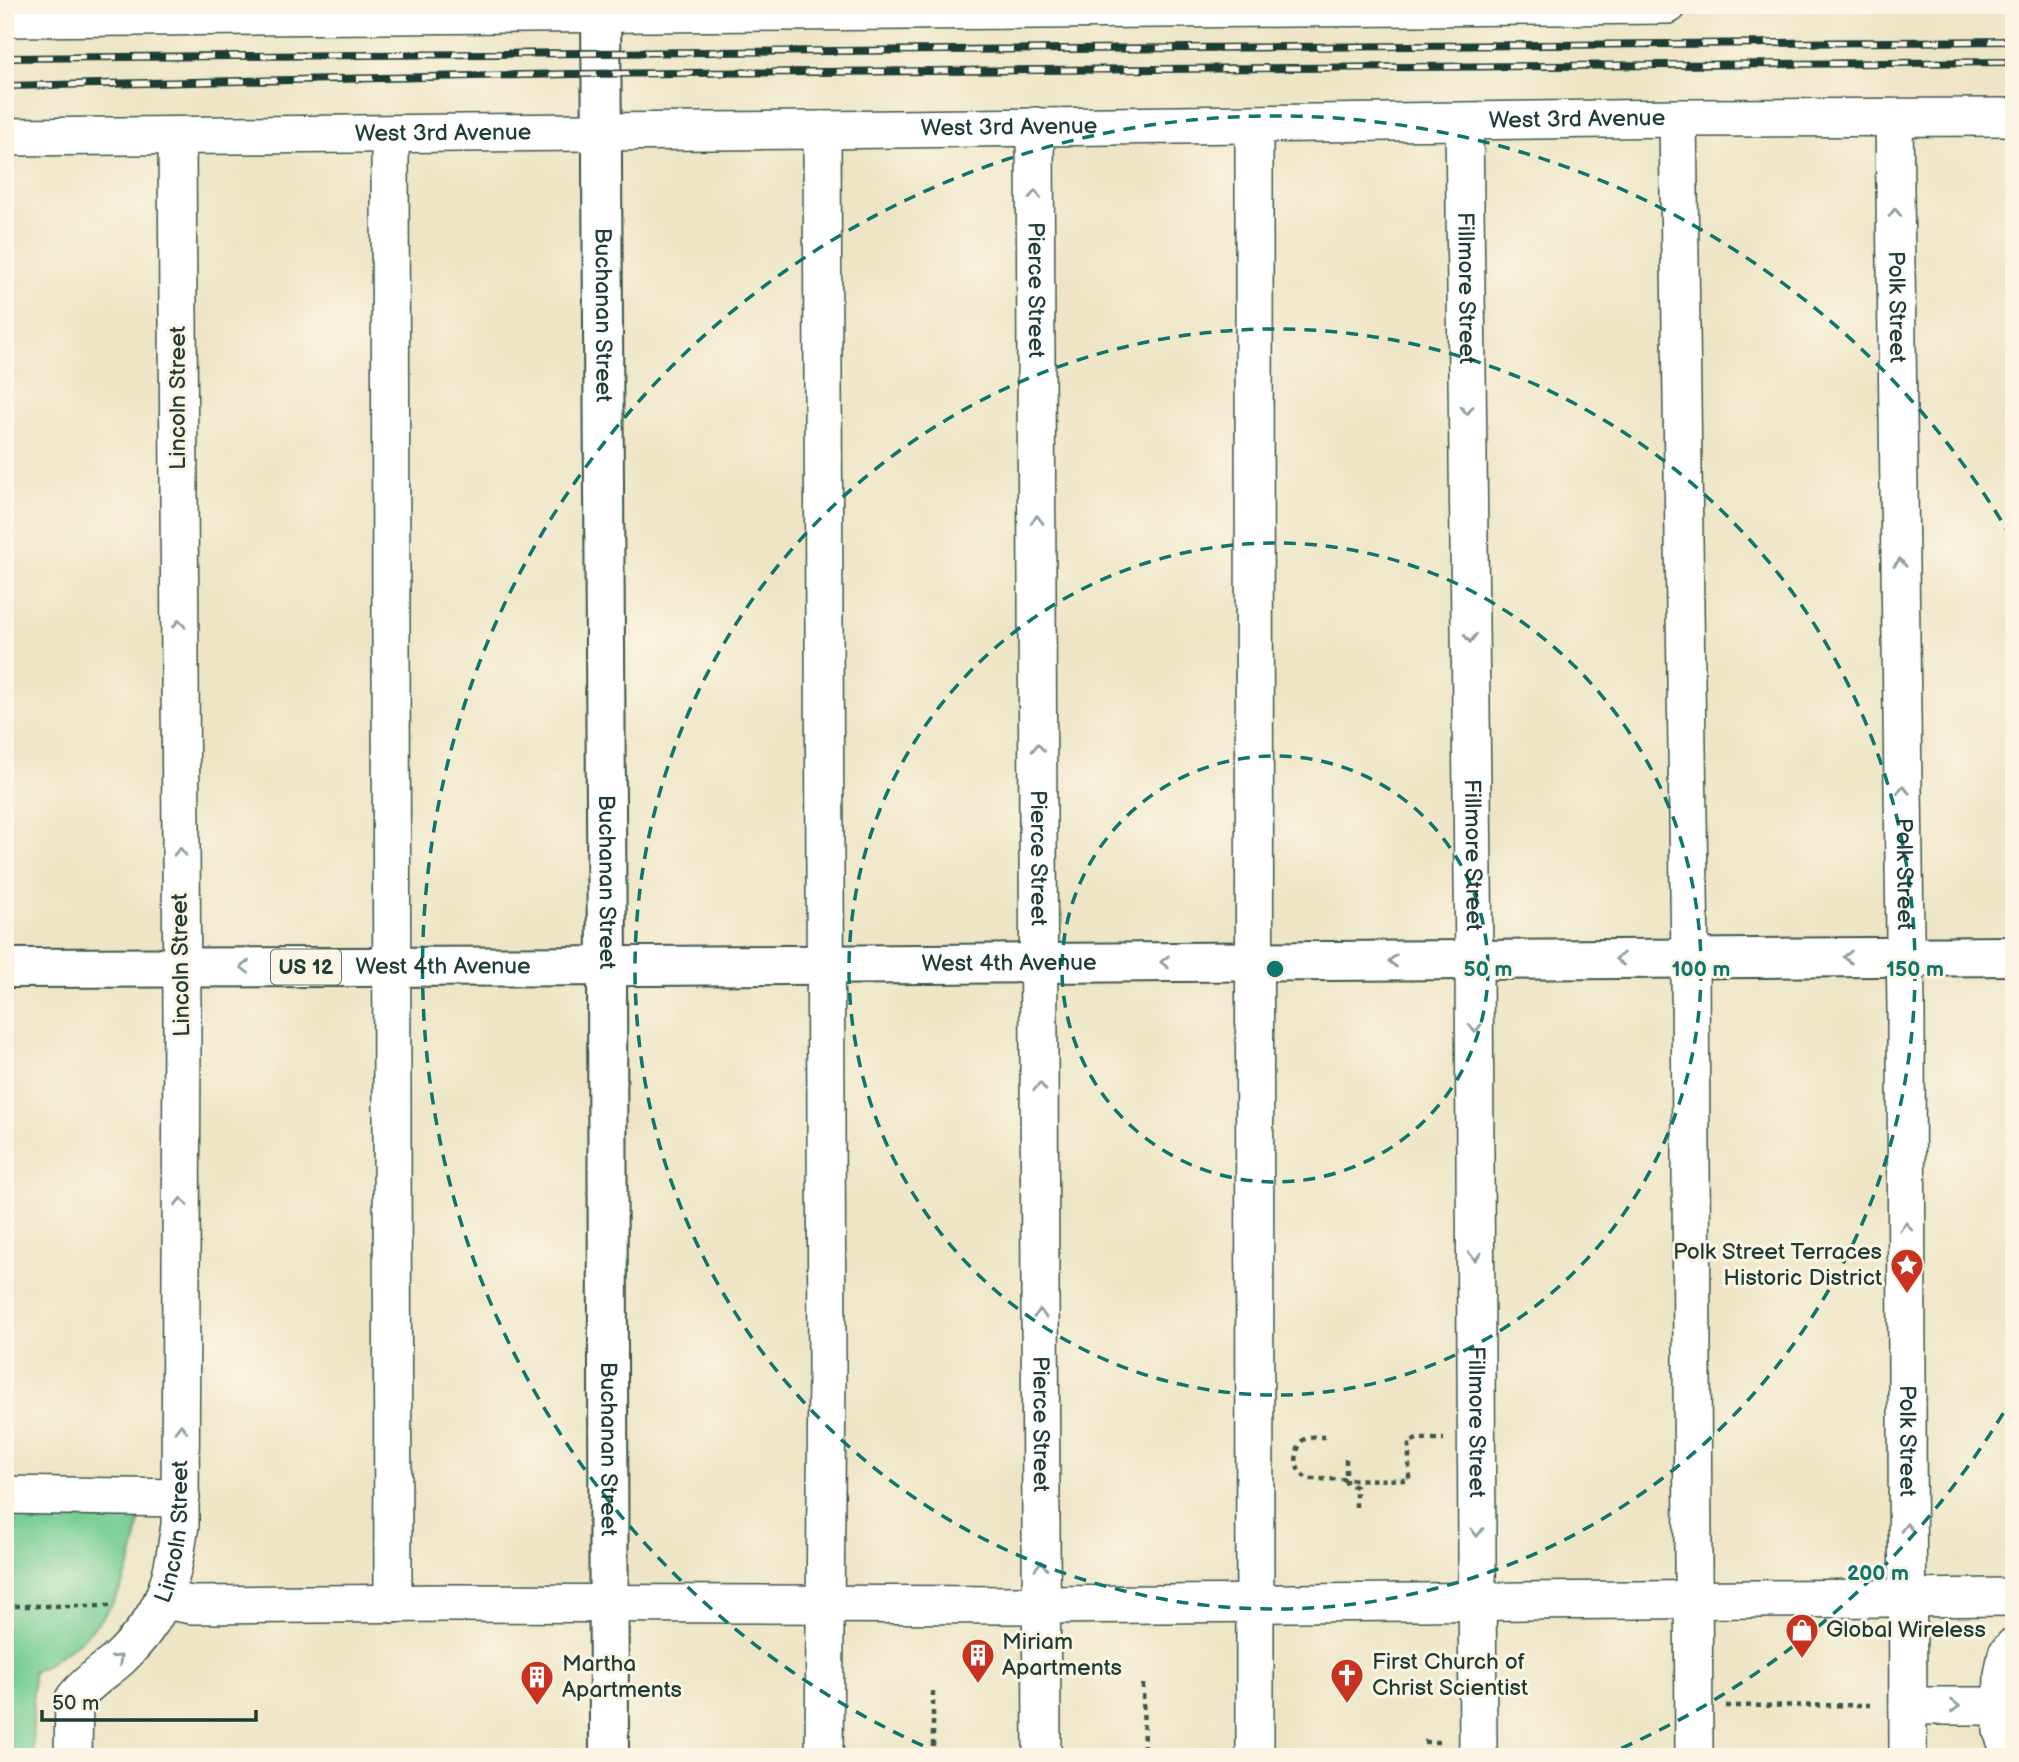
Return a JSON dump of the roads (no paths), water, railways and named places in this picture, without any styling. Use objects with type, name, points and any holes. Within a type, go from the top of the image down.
[{"type":"main road","name":"Buchanan Street","points":[[601,9],[609,1757]]},
{"type":"main road","name":"West 4th Avenue","points":[[5,968],[2014,956]]},
{"type":"street","points":[[5,18],[177,11],[1668,5]]},
{"type":"street","name":"West 3rd Avenue","points":[[5,137],[822,130],[1678,118],[2014,117]]},
{"type":"street","points":[[1678,118],[1689,958],[1694,1757]]},
{"type":"street","name":"Polk Street","points":[[1894,118],[1905,957],[1908,1750]]},
{"type":"street","name":"Fillmore Street","points":[[1464,122],[1474,960],[1478,1757]]},
{"type":"street","points":[[1254,125],[1255,1757]]},
{"type":"street","name":"Pierce Street","points":[[1035,126],[1042,1757]]},
{"type":"street","points":[[822,130],[827,1381],[824,1757]]},
{"type":"street","points":[[390,134],[393,1604]]},
{"type":"street","name":"Lincoln Street","points":[[73,1757],[74,1699],[131,1646],[156,1616],[164,1600],[175,1559],[180,1525],[181,967],[177,136]]},
{"type":"street","points":[[5,1495],[181,1498]]},
{"type":"street","points":[[164,1600],[192,1605],[1041,1605],[2014,1597]]},
{"type":"street","points":[[1908,1706],[2008,1678],[2002,1731],[2012,1757]]},
{"type":"railway","points":[[5,58],[2014,41]]},
{"type":"railway","points":[[5,86],[570,74],[2014,62]]},
{"type":"place","name":"Polk Street Terraces Historic District","points":[[1907,1295]]},
{"type":"place","name":"Global Wireless","points":[[1802,1660]]},
{"type":"place","name":"Miriam Apartments","points":[[978,1685]]},
{"type":"place","name":"First Church of Christ Scientist","points":[[1347,1705]]},
{"type":"place","name":"Martha Apartments","points":[[537,1707]]}]
